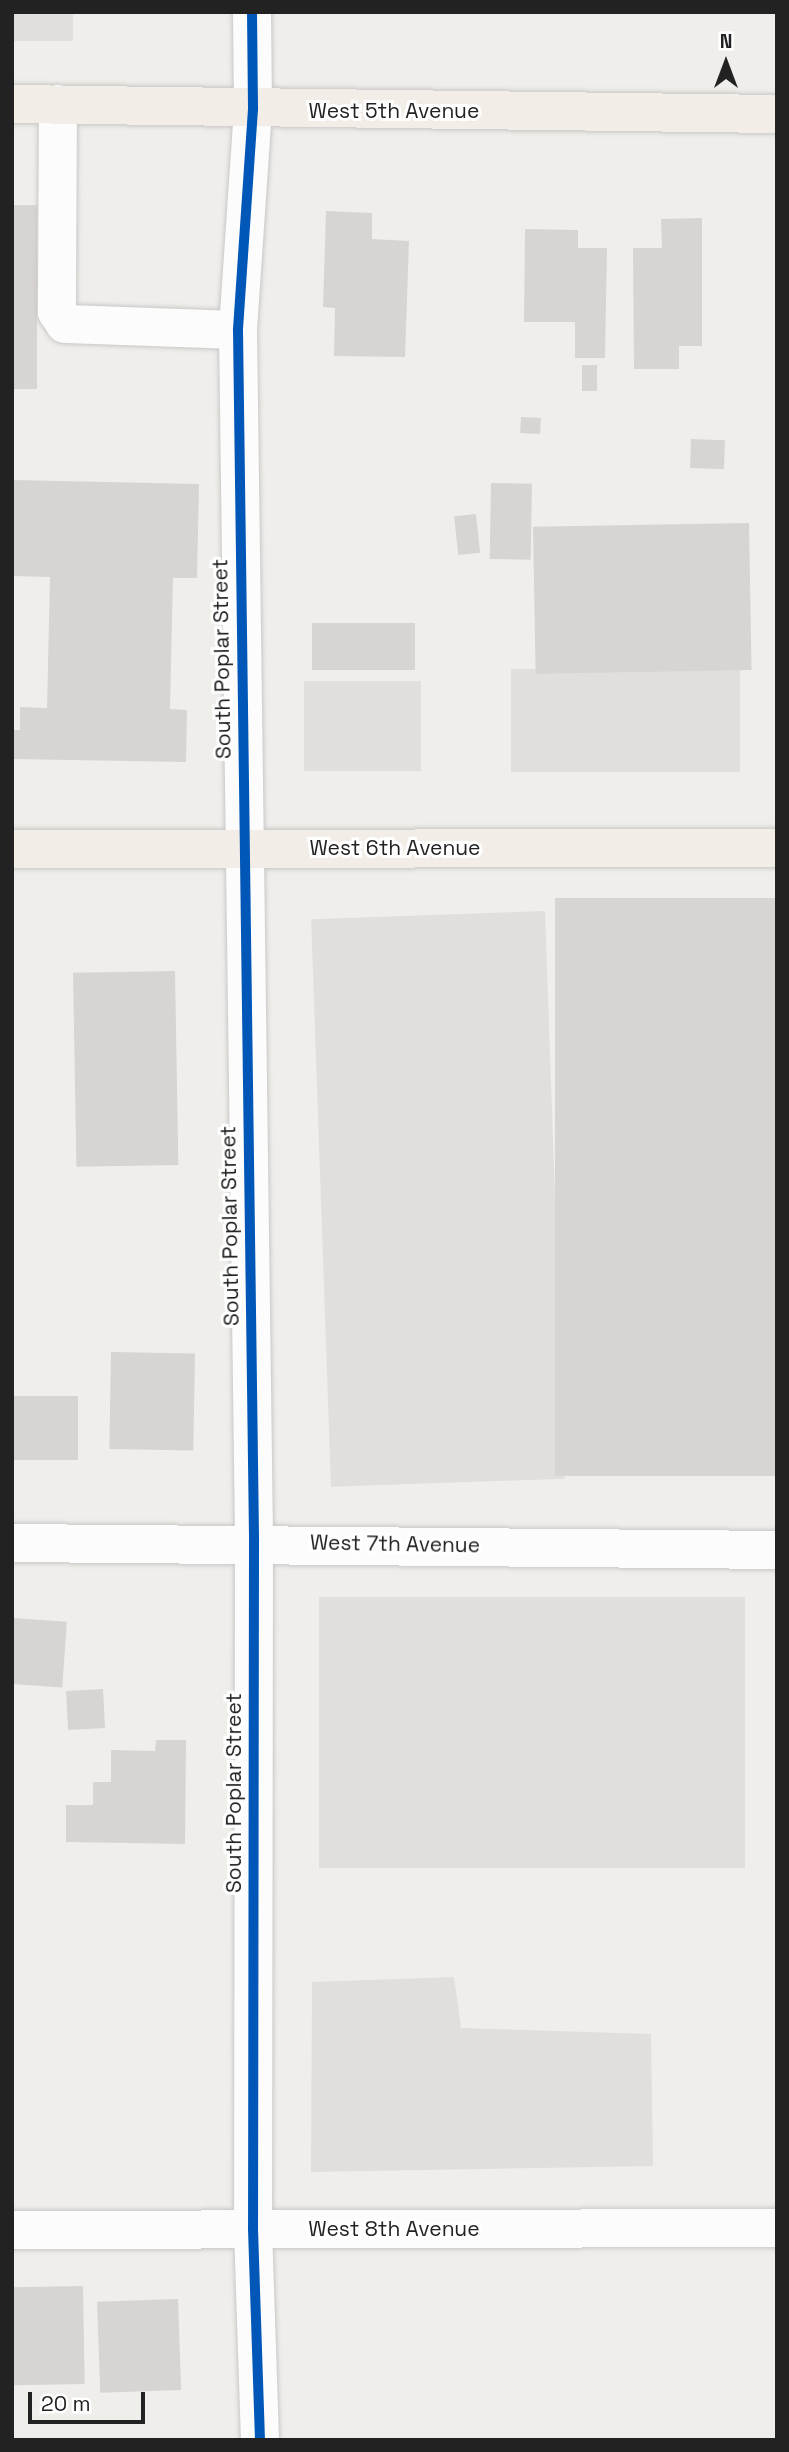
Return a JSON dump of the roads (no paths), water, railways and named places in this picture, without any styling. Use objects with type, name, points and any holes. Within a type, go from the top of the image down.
[{"type":"main road","name":"West 5th Avenue","points":[[12,103],[253,110],[777,114]]},
{"type":"main road","name":"West 6th Avenue","points":[[12,849],[777,848]]},
{"type":"street","name":"South Poplar Street","points":[[252,12],[253,110],[238,330],[254,1542],[253,2229],[260,2440]]},
{"type":"street","points":[[58,104],[57,312],[65,324],[238,330]]},
{"type":"street","name":"West 7th Avenue","points":[[12,1543],[254,1542],[777,1550]]},
{"type":"street","name":"West 8th Avenue","points":[[12,2230],[777,2228]]}]
